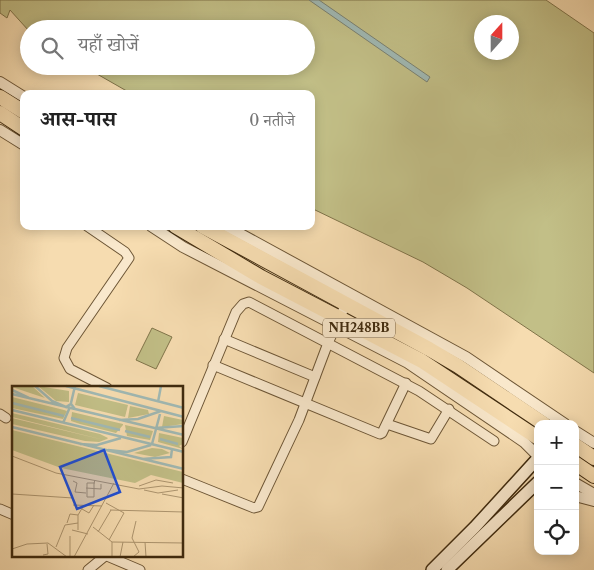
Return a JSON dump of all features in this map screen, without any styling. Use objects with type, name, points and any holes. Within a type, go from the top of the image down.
[{"type":"highway","points":[[0,97],[20,110]]},
{"type":"highway","points":[[0,113],[20,126]]},
{"type":"highway","name":"NH248BB","points":[[182,230],[338,321],[422,361],[534,435]]},
{"type":"highway","name":"NH248BB","points":[[209,230],[458,366],[538,420]]},
{"type":"highway","points":[[579,448],[594,458]]},
{"type":"highway","points":[[577,465],[594,476]]},
{"type":"main road","points":[[432,570],[475,527],[534,461]]},
{"type":"main road","points":[[446,570],[534,487]]},
{"type":"street","points":[[0,82],[20,94]]},
{"type":"street","points":[[0,130],[20,142]]},
{"type":"street","points":[[94,230],[125,252],[129,258],[67,348],[64,358],[70,369],[103,386]]},
{"type":"street","points":[[158,230],[183,246],[338,321],[408,363],[524,442],[534,453]]},
{"type":"street","points":[[233,230],[466,357],[559,420]]},
{"type":"street","points":[[184,432],[187,417],[238,309],[243,304],[249,302],[406,383],[449,409],[494,441]]},
{"type":"street","points":[[184,480],[256,508],[261,503],[346,304]]},
{"type":"street","points":[[224,339],[315,377]]},
{"type":"street","points":[[213,365],[380,434],[387,424],[406,383]]},
{"type":"street","points":[[387,424],[430,439],[449,409]]},
{"type":"street","points":[[579,433],[594,442]]},
{"type":"street","points":[[579,485],[594,494]]},
{"type":"street","points":[[579,497],[594,501]]},
{"type":"street","points":[[0,509],[12,514]]},
{"type":"street","points":[[88,570],[103,558]]},
{"type":"street","points":[[111,558],[140,570]]},
{"type":"shaded area","points":[[0,0],[546,0],[594,33],[594,373],[467,288],[423,262],[315,210],[315,90],[125,90],[99,75],[315,75],[315,20],[20,21],[10,10],[7,18],[0,13]]},
{"type":"shaded area","points":[[152,328],[172,337],[156,369],[136,360]]},
{"type":"water","points":[[309,0],[319,0],[430,77],[427,82]]},
{"type":"tunnel","points":[[579,440],[594,449]]}]
